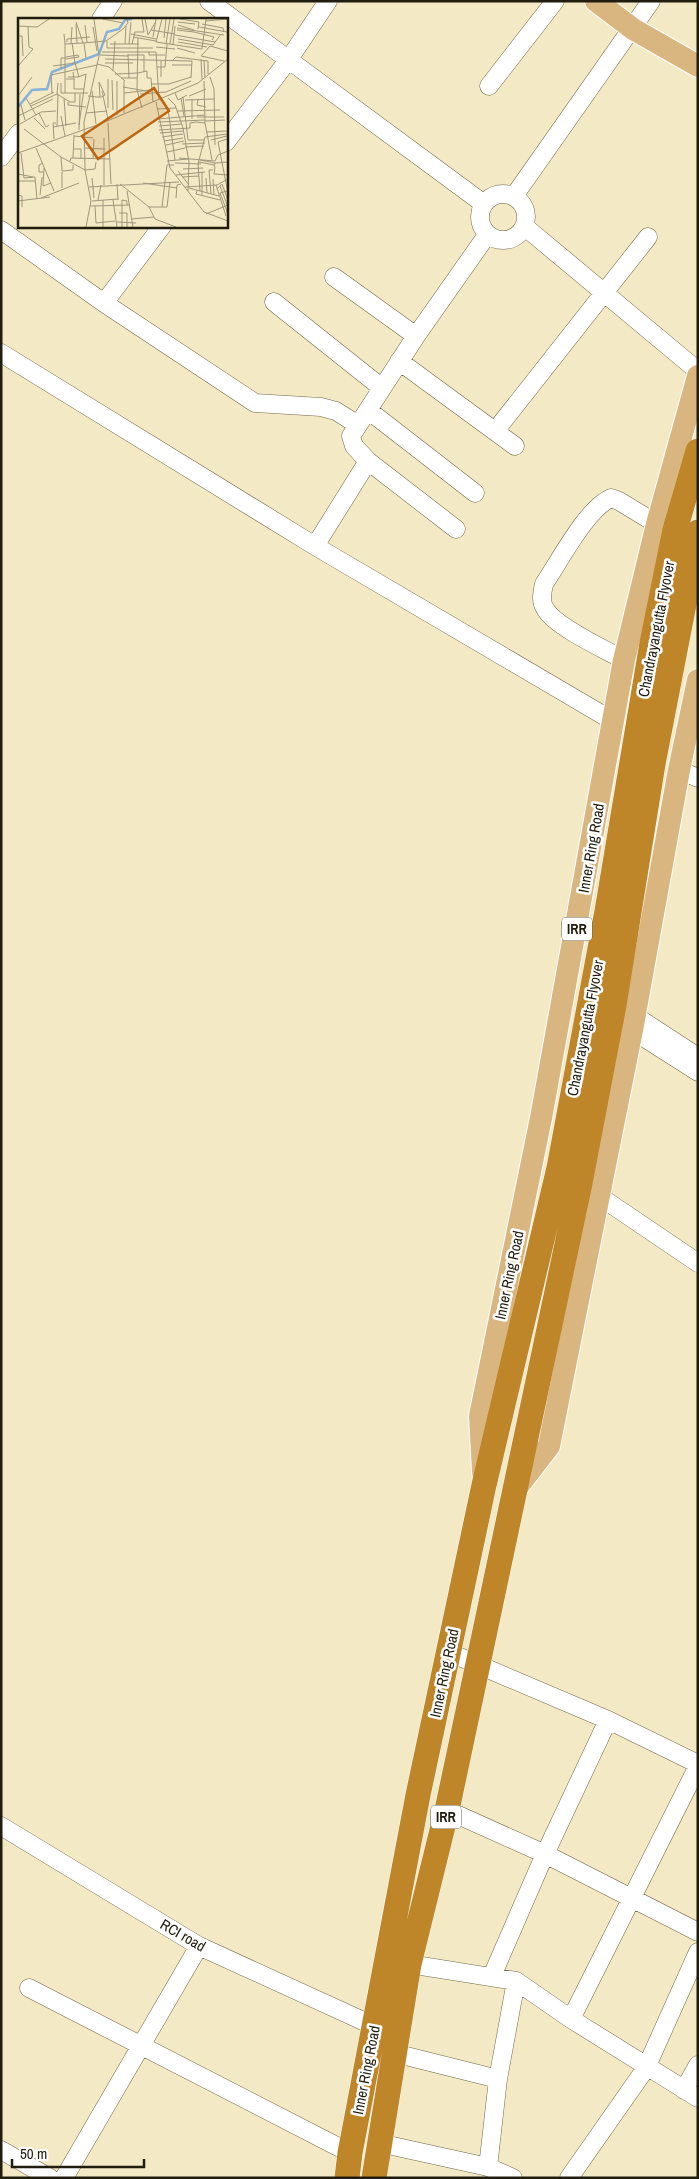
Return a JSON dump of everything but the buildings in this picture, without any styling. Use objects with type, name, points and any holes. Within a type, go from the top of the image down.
[{"type":"highway","name":"Chandrayangutta Flyover","points":[[484,1485],[559,1168],[607,911],[652,643],[675,530],[698,451]]},
{"type":"highway","name":"Chandrayangutta Flyover","points":[[515,1490],[580,1182],[610,1024],[652,764],[698,532]]},
{"type":"highway","name":"Inner Ring Road","points":[[347,2178],[350,2153],[418,1795],[484,1485]]},
{"type":"highway","name":"Inner Ring Road","points":[[374,2178],[409,1964],[447,1810],[515,1490]]},
{"type":"main road","points":[[596,1],[633,29],[698,66]]},
{"type":"main road","name":"Inner Ring Road","points":[[484,1485],[480,1416],[541,1118],[624,660],[657,524],[693,409],[698,376]]},
{"type":"main road","name":"Inner Ring Road","points":[[515,1490],[549,1446],[634,1023],[688,774],[698,680]]},
{"type":"street","points":[[102,18],[113,1]]},
{"type":"street","points":[[209,1],[484,204]]},
{"type":"street","points":[[228,139],[289,59],[328,1]]},
{"type":"street","points":[[489,86],[555,1]]},
{"type":"street","points":[[514,196],[651,1]]},
{"type":"street","points":[[1,157],[18,134]]},
{"type":"street","points":[[494,195],[514,196],[524,206],[526,212],[524,226],[514,237],[508,240],[487,235],[479,216],[484,204],[494,195]]},
{"type":"street","points":[[524,226],[698,371]]},
{"type":"street","points":[[104,303],[160,228]]},
{"type":"street","points":[[1,230],[104,303],[255,403],[321,407],[363,418],[475,493]]},
{"type":"street","points":[[456,529],[368,461],[351,440],[351,436],[399,361],[487,235]]},
{"type":"street","points":[[496,430],[648,237]]},
{"type":"street","points":[[334,277],[416,336]]},
{"type":"street","points":[[274,302],[382,388]]},
{"type":"street","points":[[1,353],[315,546],[613,721]]},
{"type":"street","points":[[399,361],[516,446]]},
{"type":"street","points":[[315,546],[368,461]]},
{"type":"street","points":[[624,660],[556,621],[546,610],[541,598],[544,584],[590,515],[602,502],[611,498],[620,501],[657,524]]},
{"type":"street","points":[[634,1023],[698,1057]]},
{"type":"street","points":[[634,1023],[698,1072]]},
{"type":"street","points":[[599,1196],[698,1263]]},
{"type":"street","points":[[448,1652],[608,1720],[698,1765],[571,2020]]},
{"type":"street","points":[[492,1976],[545,1854],[608,1720]]},
{"type":"street","points":[[447,1810],[545,1854],[698,1932]]},
{"type":"street","name":"RCI road","points":[[1,1826],[199,1946],[374,2026]]},
{"type":"street","points":[[64,2178],[199,1946]]},
{"type":"street","points":[[569,2178],[646,2068],[698,1952]]},
{"type":"street","points":[[409,1964],[516,1981],[571,2020],[691,2094],[698,2065]]},
{"type":"street","points":[[488,2167],[498,2079],[516,1981]]},
{"type":"street","points":[[29,1988],[350,2153]]},
{"type":"street","points":[[394,2053],[498,2079]]},
{"type":"street","points":[[379,2143],[488,2167],[512,2178]]},
{"type":"street","points":[[1,2150],[50,2178]]}]
